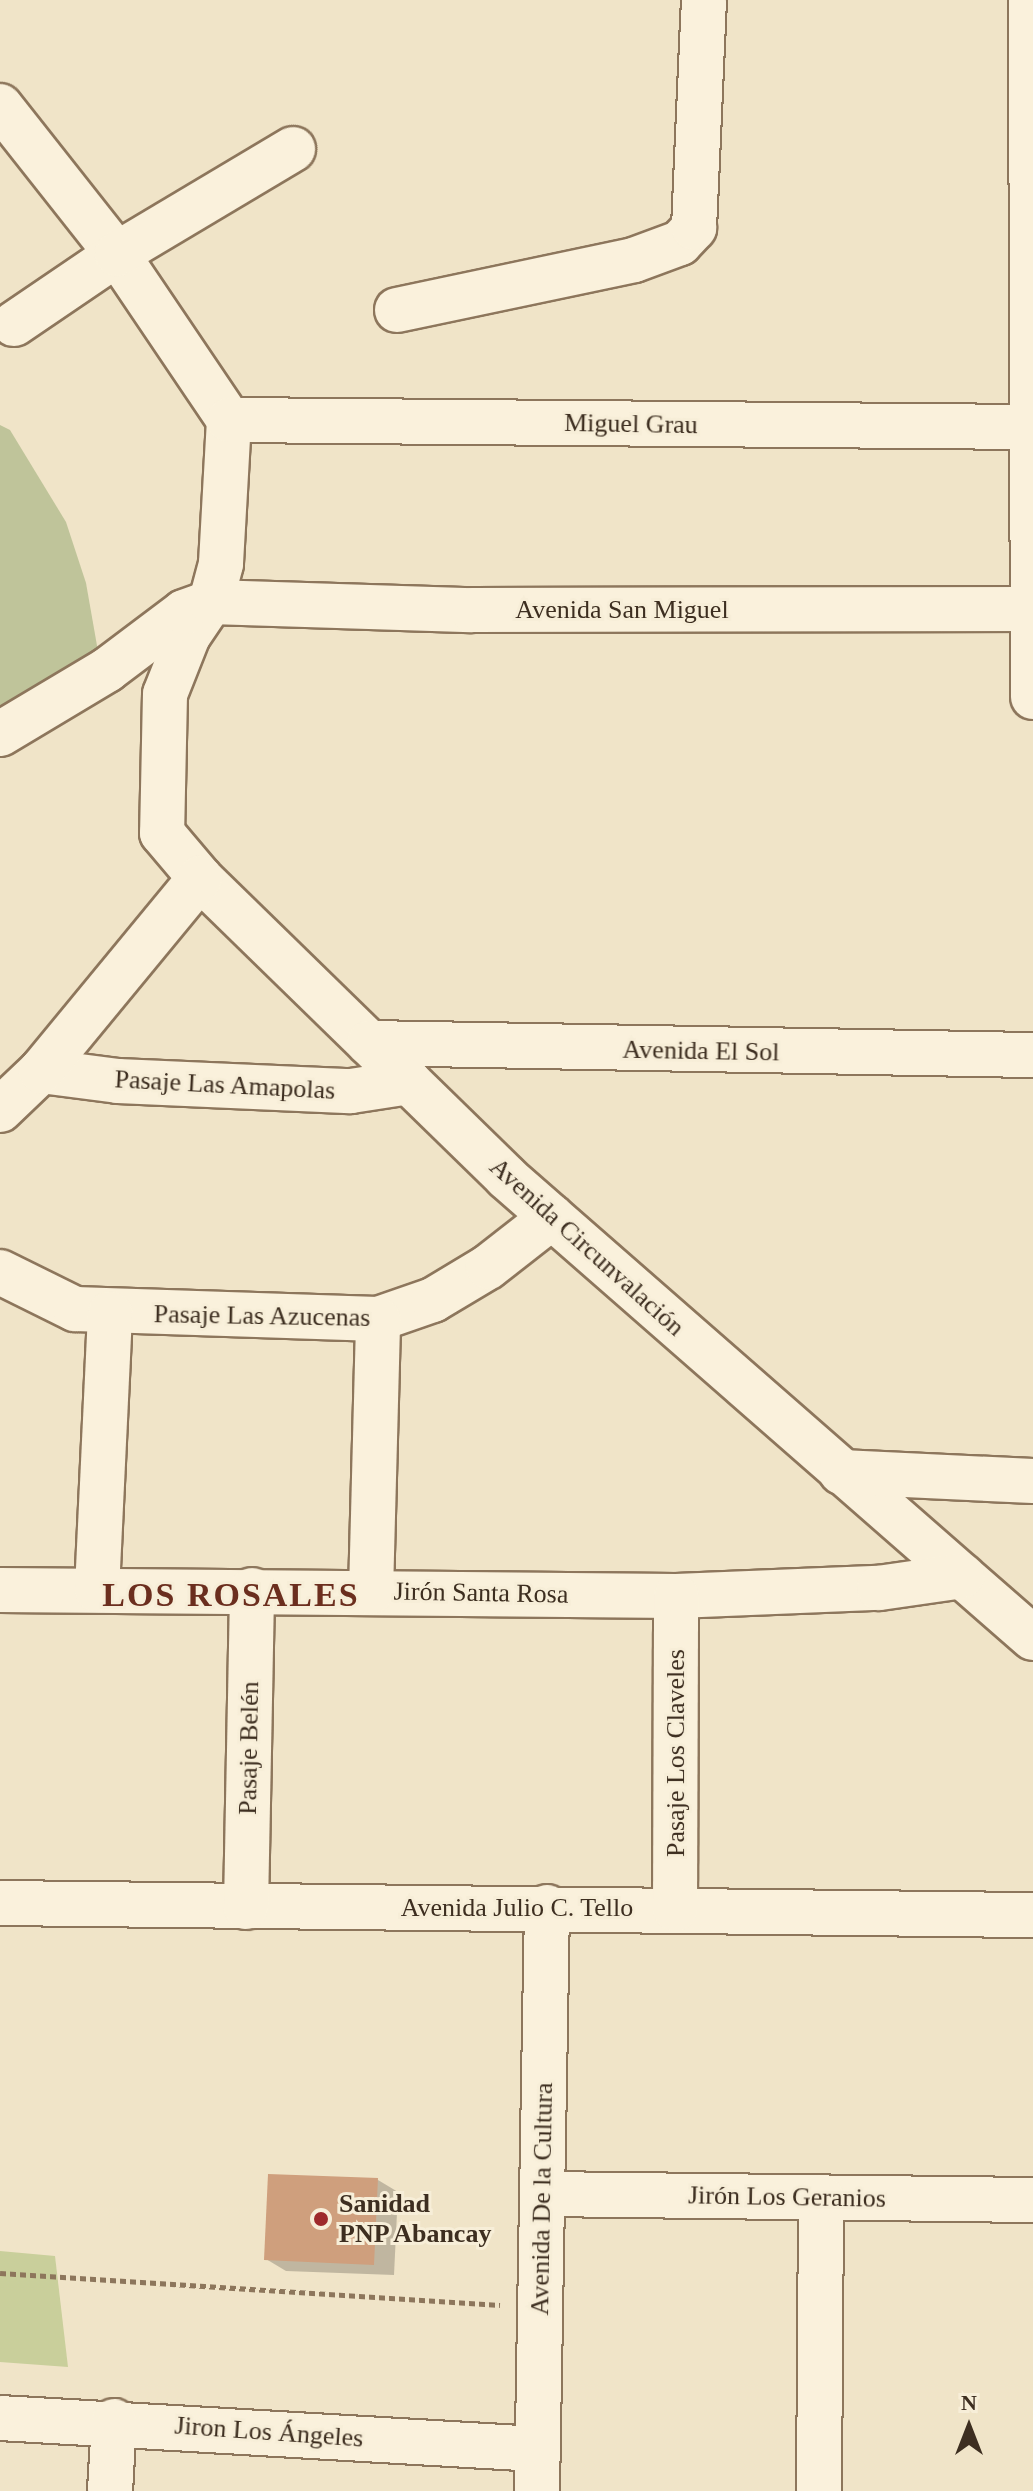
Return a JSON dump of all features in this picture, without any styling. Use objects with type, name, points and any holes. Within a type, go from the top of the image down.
[{"type":"street","points":[[397,310],[634,260],[680,243],[694,228],[704,0]]},
{"type":"street","points":[[1031,0],[1033,697]]},
{"type":"street","points":[[0,106],[117,254],[229,420],[221,564],[211,602],[184,612],[107,670],[0,734]]},
{"type":"street","points":[[14,324],[117,254],[293,149]]},
{"type":"street","name":"Miguel Grau","points":[[229,420],[1032,427]]},
{"type":"street","name":"Avenida San Miguel","points":[[211,602],[472,610],[1033,609]]},
{"type":"street","name":"Avenida Circunvalación","points":[[211,602],[174,663],[165,694],[162,833],[200,878],[552,1217],[1033,1638]]},
{"type":"street","points":[[0,1110],[41,1071],[200,878]]},
{"type":"street","name":"Avenida El Sol","points":[[369,1043],[1033,1055]]},
{"type":"street","name":"Pasaje Las Amapolas","points":[[41,1071],[118,1081],[351,1091],[409,1082]]},
{"type":"street","name":"Pasaje Las Azucenas","points":[[0,1272],[75,1309],[110,1313],[378,1319],[433,1300],[488,1267],[552,1217]]},
{"type":"street","points":[[97,1590],[110,1313]]},
{"type":"street","points":[[371,1592],[378,1319]]},
{"type":"street","points":[[841,1472],[1033,1481]]},
{"type":"street","name":"Jirón Santa Rosa","points":[[0,1590],[676,1596],[879,1588],[962,1576]]},
{"type":"street","name":"Pasaje Belén","points":[[246,1907],[252,1590]]},
{"type":"street","name":"Pasaje Los Claveles","points":[[675,1909],[676,1596]]},
{"type":"street","name":"Avenida Julio C. Tello","points":[[0,1903],[1033,1915]]},
{"type":"street","name":"Avenida De la Cultura","points":[[538,2470],[547,1907]]},
{"type":"street","name":"Jirón Los Geranios","points":[[542,2194],[1033,2200]]},
{"type":"street","points":[[819,2491],[821,2197]]},
{"type":"street","name":"Jiron Los Ángeles","points":[[0,2418],[114,2421],[538,2470]]},
{"type":"street","points":[[110,2491],[114,2421]]},
{"type":"path","points":[[0,2273],[541,2307]]},
{"type":"green space","points":[[0,425],[10,430],[66,522],[86,583],[99,657],[0,718]]},
{"type":"green space","points":[[0,2251],[55,2256],[68,2367],[0,2362]]},
{"type":"building","name":"Sanidad PNP Abancay","points":[[268,2174],[378,2178],[374,2265],[264,2260]]},
{"type":"place","name":"Sanidad PNP Abancay","points":[[321,2219]]},
{"type":"district","name":"LOS ROSALES","points":[[231,1595]]}]
